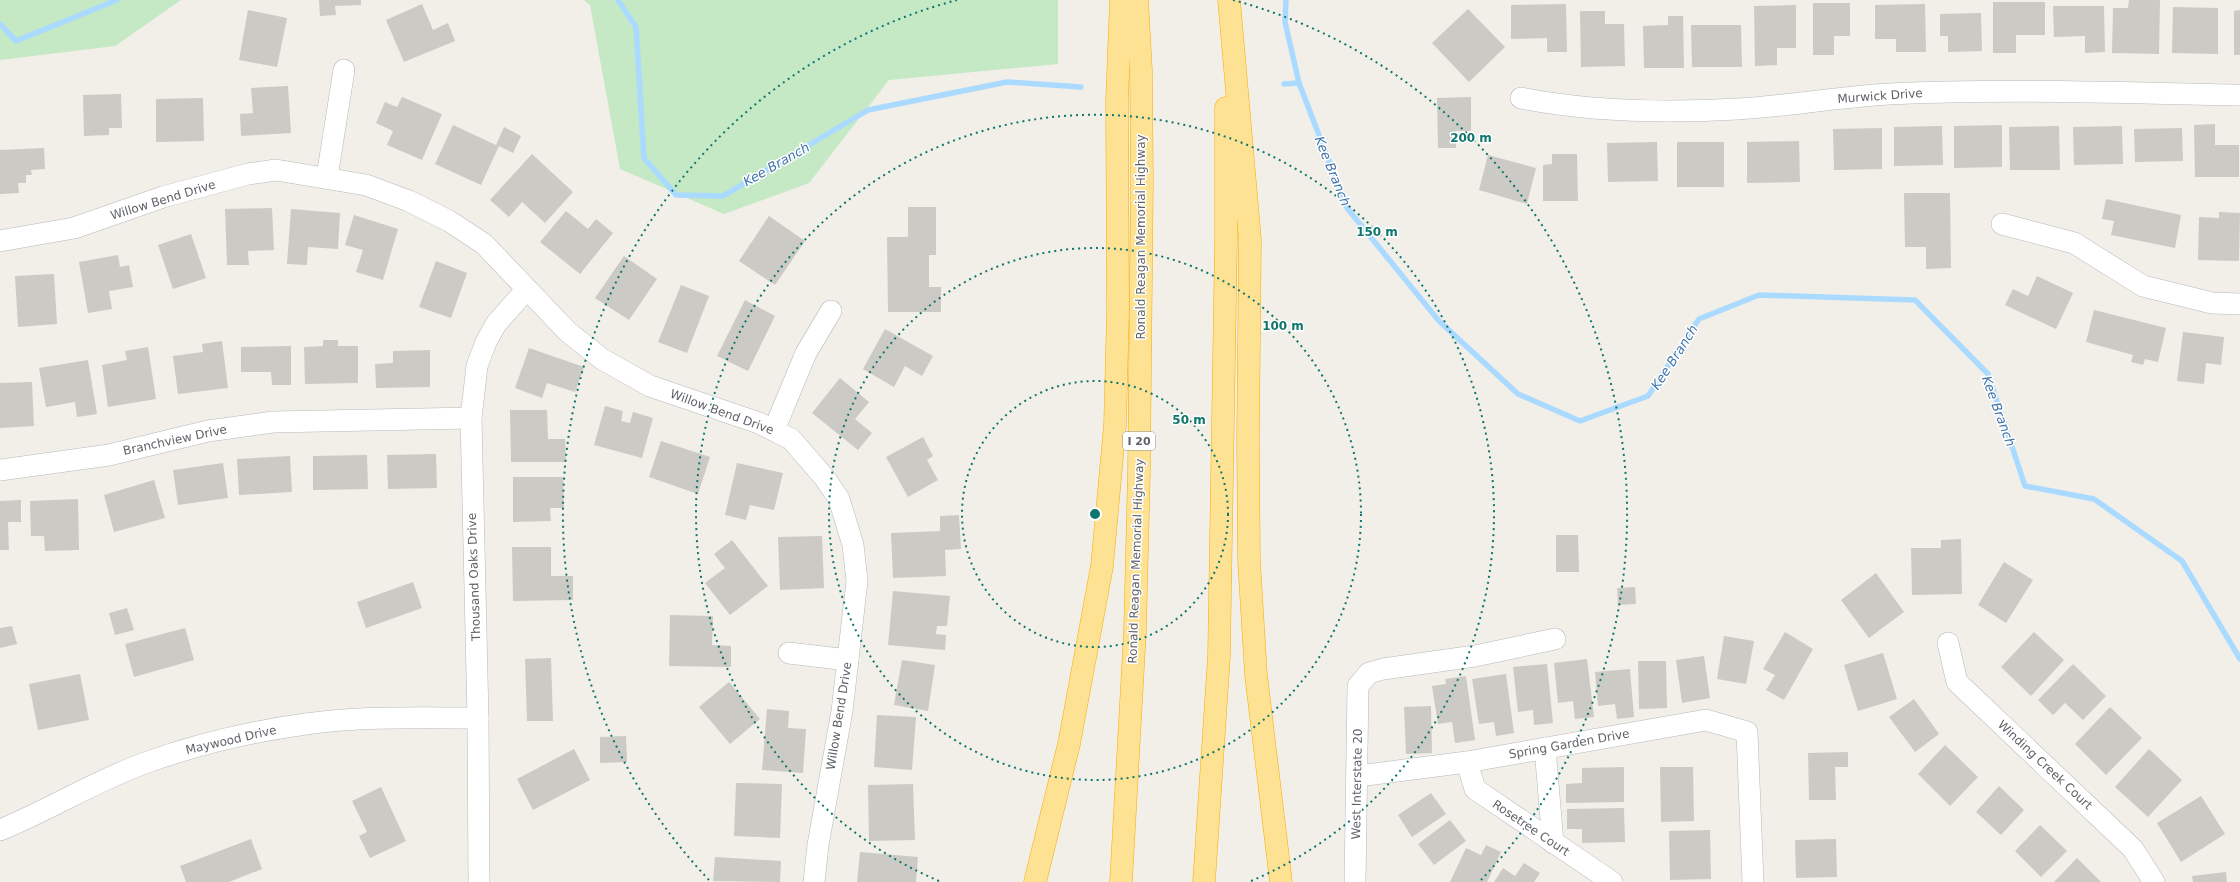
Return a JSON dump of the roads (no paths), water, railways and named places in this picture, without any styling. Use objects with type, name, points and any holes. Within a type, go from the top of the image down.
[{"type":"highway","points":[[1035,882],[1069,744],[1102,566],[1115,425],[1118,311],[1117,100],[1121,0]]},
{"type":"highway","name":"Ronald Reagan Memorial Highway","points":[[1121,882],[1135,631],[1140,440],[1142,181],[1141,70],[1137,0]]},
{"type":"highway","points":[[1204,882],[1219,656],[1226,240],[1226,0]]},
{"type":"highway","points":[[1229,0],[1250,240],[1248,441],[1249,561],[1256,675],[1281,882]]},
{"type":"street","points":[[327,177],[344,70]]},
{"type":"street","name":"Murwick Drive","points":[[1521,98],[1556,105],[1615,110],[1686,110],[1738,109],[1887,94],[1964,91],[2240,95]]},
{"type":"street","name":"Willow Bend Drive","points":[[0,241],[74,228],[163,197],[248,174],[276,170],[327,177],[366,185],[409,201],[449,221],[484,244],[568,332],[602,359],[650,386],[759,423],[791,439],[824,477],[839,499],[853,545],[857,581],[848,660],[814,882]]},
{"type":"street","points":[[2002,224],[2074,243],[2143,286],[2212,303],[2240,304]]},
{"type":"street","name":"Thousand Oaks Drive","points":[[479,882],[478,718],[471,418],[477,366],[486,342],[496,324],[527,289]]},
{"type":"street","points":[[774,430],[806,353],[832,311]]},
{"type":"street","name":"Branchview Drive","points":[[0,470],[109,455],[208,430],[273,422],[471,418]]},
{"type":"street","name":"West Interstate 20","points":[[1355,882],[1358,776],[1358,686],[1369,673],[1384,669],[1475,656],[1555,639]]},
{"type":"street","name":"Winding Creek Court","points":[[1948,643],[1957,682],[2133,849],[2154,882]]},
{"type":"street","points":[[789,653],[848,660]]},
{"type":"street","name":"Maywood Drive","points":[[0,830],[34,816],[116,774],[147,762],[217,741],[306,724],[374,719],[478,718]]},
{"type":"street","name":"Spring Garden Drive","points":[[1358,776],[1467,762],[1706,720],[1747,732],[1753,882]]},
{"type":"street","points":[[1545,748],[1553,843]]},
{"type":"street","name":"Rosetree Court","points":[[1467,762],[1475,789],[1612,882]]},
{"type":"waterway","name":"Kee Branch","points":[[0,24],[16,41],[117,0]]},
{"type":"waterway","name":"Kee Branch","points":[[618,0],[636,27],[644,158],[676,195],[723,196],[868,110],[1007,82],[1081,87]]},
{"type":"waterway","name":"Kee Branch","points":[[1286,0],[1285,22],[1299,83],[1347,208],[1439,321],[1518,394],[1580,421],[1648,396],[1699,319],[1759,295],[1915,300],[1988,374],[2025,486],[2094,499],[2182,561],[2240,659]]},
{"type":"waterway","points":[[1284,84],[1299,83]]}]
